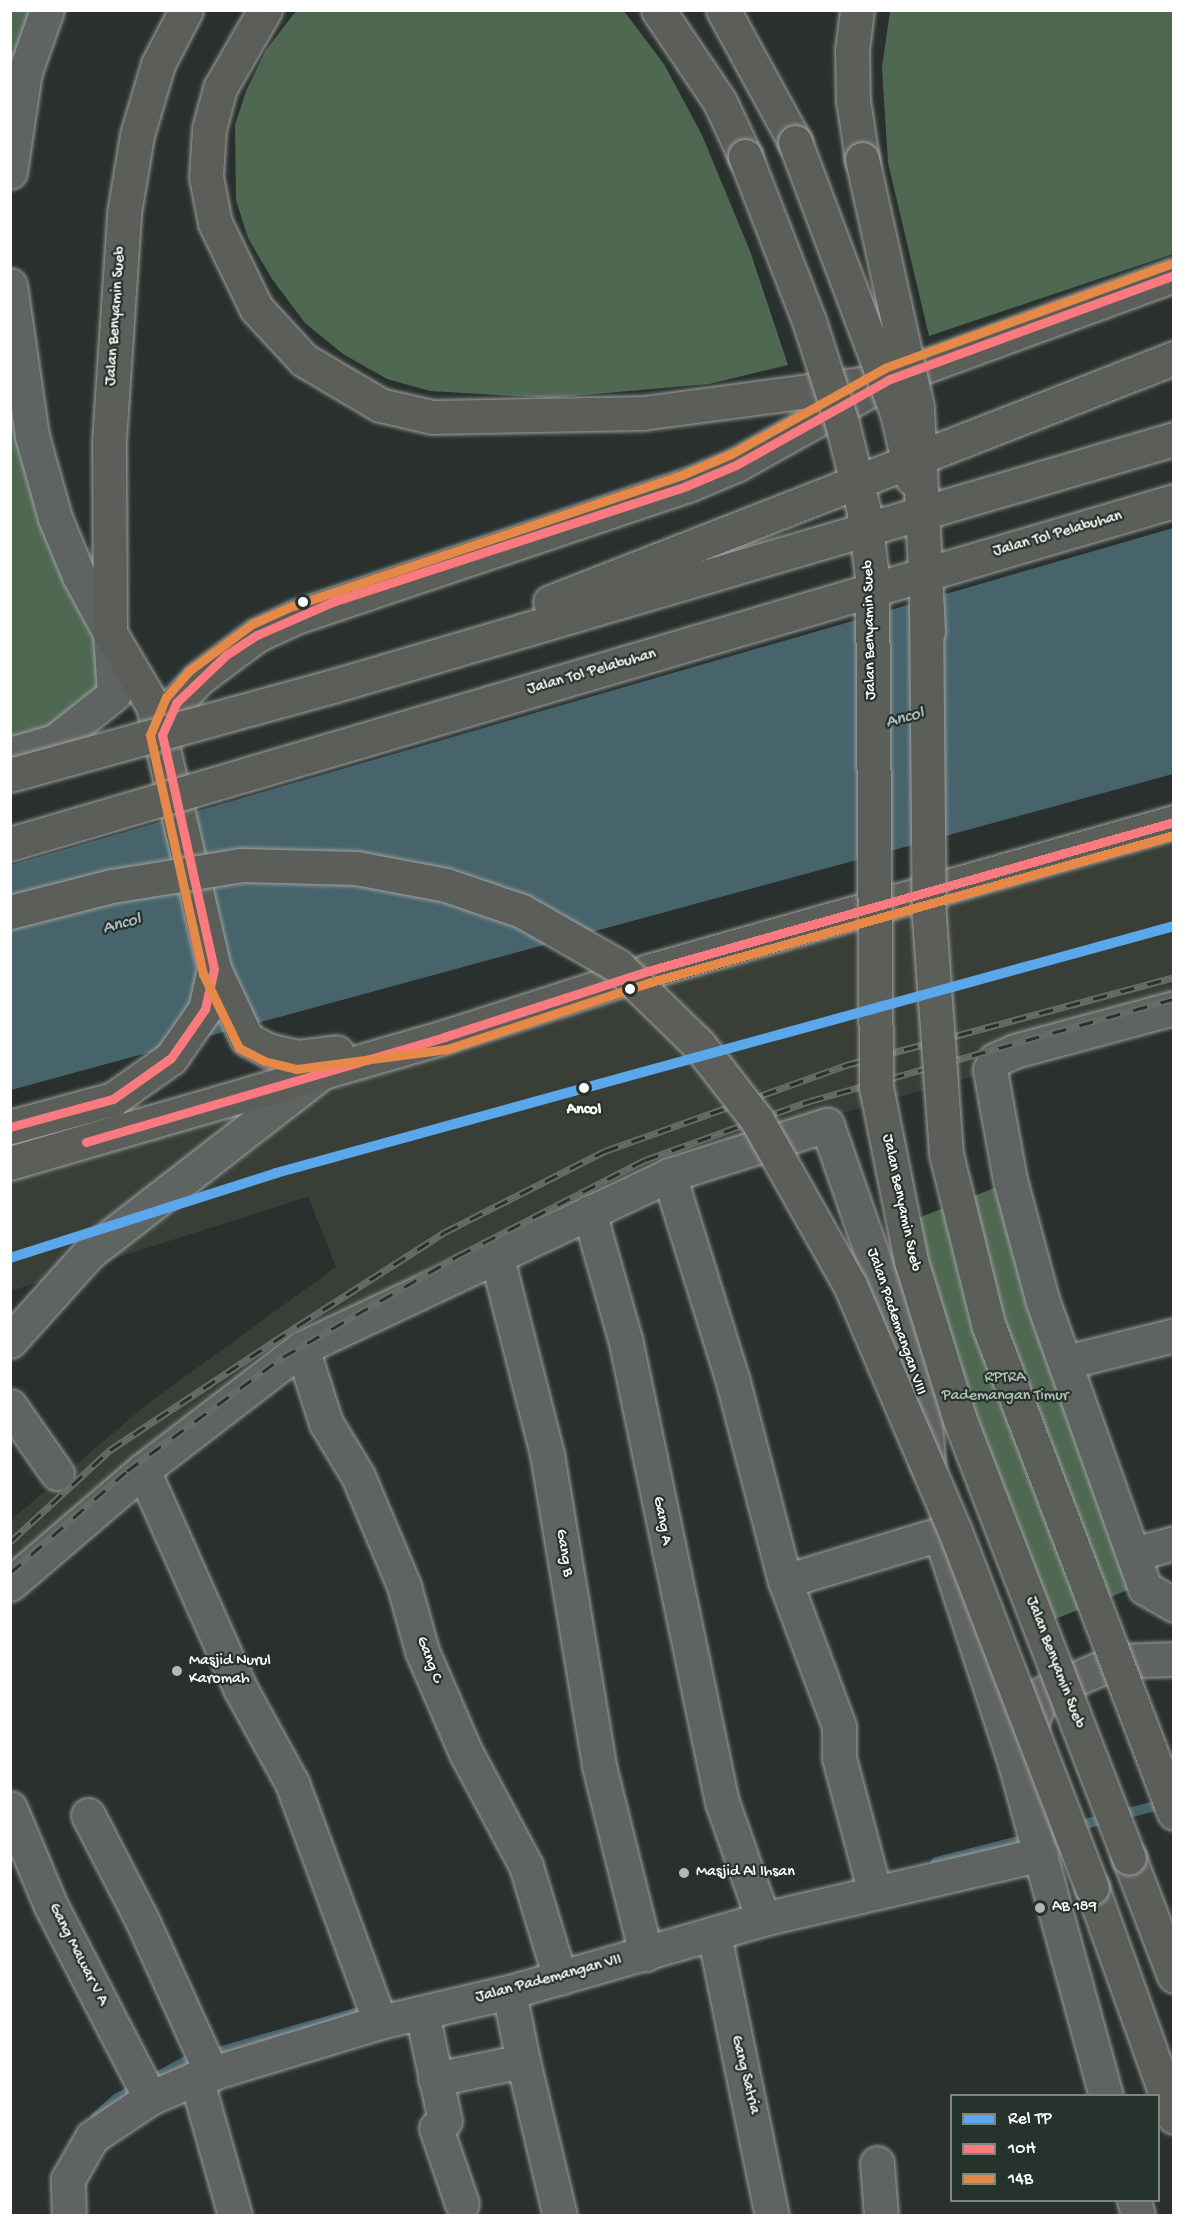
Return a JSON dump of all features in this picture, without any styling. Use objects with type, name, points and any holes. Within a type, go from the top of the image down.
[{"type":"main road","name":"Jalan Benyamin Sueb","points":[[110,633],[109,441],[124,213],[137,135],[158,64],[186,10]]},
{"type":"main road","points":[[265,10],[220,88],[209,129],[206,177],[215,223],[256,308],[304,360],[380,405],[432,417],[644,413],[783,398],[890,379]]},
{"type":"main road","name":"Jalan Benyamin Sueb","points":[[658,10],[720,102],[745,156],[809,321],[864,512],[872,577],[876,1087],[911,1261],[960,1420],[1173,1976]]},
{"type":"main road","points":[[723,10],[795,142],[897,413],[922,532],[928,632]]},
{"type":"main road","points":[[857,10],[852,49],[860,147],[917,407],[924,484],[928,632],[929,917],[946,1154],[988,1324],[1173,1812]]},
{"type":"main road","points":[[163,738],[176,703],[198,679],[267,631],[335,601],[686,486],[736,465],[890,379],[1173,275]]},
{"type":"main road","points":[[333,686],[1173,358]]},
{"type":"main road","points":[[10,775],[333,686],[1173,439]]},
{"type":"main road","name":"Jalan Tol Pelabuhan","points":[[10,844],[1173,501]]},
{"type":"main road","points":[[110,633],[144,686],[163,738],[214,969],[247,1039],[268,1050],[298,1057],[444,1037]]},
{"type":"main road","points":[[10,1163],[326,1069],[444,1037],[648,971],[1173,822]]},
{"type":"main road","points":[[10,912],[112,886],[242,865],[356,868],[446,885],[522,911],[618,966],[699,1045],[757,1120],[850,1285],[955,1532],[1092,1888],[1173,2117]]},
{"type":"main road","points":[[10,1127],[113,1100],[171,1058],[205,1009],[214,969]]},
{"type":"street","points":[[10,172],[25,72],[47,10]]},
{"type":"street","points":[[10,285],[32,436],[55,518],[79,576],[110,633],[114,694],[55,741],[10,754]]},
{"type":"street","points":[[1173,1008],[1015,1051],[995,1060],[990,1070],[1010,1180],[1043,1302],[1148,1592],[1173,1605]]},
{"type":"street","points":[[10,1341],[89,1252],[326,1069]]},
{"type":"street","name":"Jalan Pademangan VIII","points":[[669,1175],[827,1125],[924,1403],[929,1507],[989,1672],[1042,1854],[1105,2094]]},
{"type":"street","points":[[10,1584],[143,1470],[302,1348],[669,1175],[732,1378],[785,1581],[838,1726],[839,1758],[870,1876]]},
{"type":"street","name":"Gang A","points":[[589,1212],[626,1343],[722,1802],[759,1908]]},
{"type":"street","name":"Gang B","points":[[497,1258],[547,1454],[600,1766],[644,1942]]},
{"type":"street","points":[[1066,1362],[1173,1335]]},
{"type":"street","name":"Gang C","points":[[302,1348],[330,1431],[358,1476],[404,1586],[422,1651],[466,1753],[526,1866],[556,1966]]},
{"type":"street","points":[[10,1406],[57,1473]]},
{"type":"street","points":[[143,1470],[241,1690],[292,1783],[376,2009]]},
{"type":"street","points":[[785,1581],[940,1534]]},
{"type":"street","points":[[1134,1554],[1173,1543]]},
{"type":"street","points":[[1015,1764],[1043,1693],[1117,1661],[1173,1659]]},
{"type":"street","name":"Gang Mawar V A","points":[[10,1808],[51,1906],[146,2089]]},
{"type":"street","points":[[88,1815],[142,1920],[203,2067],[235,2216]]},
{"type":"street","name":"Jalan Pademangan VII","points":[[69,2216],[68,2179],[92,2137],[146,2089],[203,2067],[376,2009],[422,2013],[509,1992],[556,1966],[644,1942],[714,1934],[759,1908],[870,1876],[1042,1854]]},
{"type":"street","name":"Gang Satria","points":[[714,1934],[772,2216]]},
{"type":"street","points":[[509,1992],[560,2216]]},
{"type":"street","points":[[422,2013],[445,2121],[436,2128],[462,2204]]},
{"type":"street","points":[[435,2079],[523,2061]]},
{"type":"street","points":[[877,2163],[881,2216]]},
{"type":"shaded area","points":[[1173,823],[1173,1021],[741,1141],[460,1270],[146,1462],[11,1585],[11,1520],[146,1405],[336,1267],[308,1197],[11,1291],[11,1161]]},
{"type":"green space","points":[[11,11],[47,11],[11,172]]},
{"type":"green space","points":[[296,11],[624,11],[664,64],[702,135],[750,251],[788,365],[709,384],[549,398],[430,391],[387,379],[343,354],[305,323],[272,279],[248,238],[236,200],[235,125],[246,91],[266,50]]},
{"type":"green space","points":[[890,11],[1173,11],[1173,254],[929,336],[888,163],[882,68]]},
{"type":"green space","points":[[10,285],[114,694],[10,754]]},
{"type":"green space","name":"RPTRA Pademangan Timur","points":[[1007,1183],[1138,1586],[1030,1629],[893,1228]]},
{"type":"water","points":[[1173,528],[1173,774],[11,1090],[11,865]]},
{"type":"waterway","points":[[936,1862],[1167,1803]]},
{"type":"waterway","points":[[96,2117],[116,2099],[186,2061],[363,2011]]},
{"type":"railway","points":[[10,1542],[110,1450],[299,1325],[445,1232],[605,1151],[850,1064],[1174,977]]},
{"type":"railway","points":[[10,1573],[127,1471],[283,1357],[458,1256],[645,1160],[810,1101],[1174,999]]},
{"type":"rail line","name":"TP","points":[[10,1258],[276,1173],[1174,926]]},
{"type":"transit line","name":"14B","points":[[1170,264],[885,368],[731,454],[682,475],[292,606],[252,624],[189,671],[166,697],[150,735],[203,974],[239,1048],[264,1061],[296,1069],[447,1049],[651,982],[1174,835]]},
{"type":"transit line","name":"10H","points":[[10,1127],[113,1099],[171,1058],[205,1009],[214,969],[162,735],[176,703],[226,655],[257,635],[335,601],[686,486],[736,465],[890,379],[1174,275]]},
{"type":"transit line","name":"10H","points":[[86,1142],[444,1037],[648,971],[1174,822]]},
{"type":"place","name":"Ancol","points":[[584,1088]]},
{"type":"place","name":"Masjid Nurul Karomah","points":[[177,1671]]},
{"type":"place","name":"Masjid Al Ihsan","points":[[684,1873]]},
{"type":"place","name":"AB 189","points":[[1040,1908]]}]
